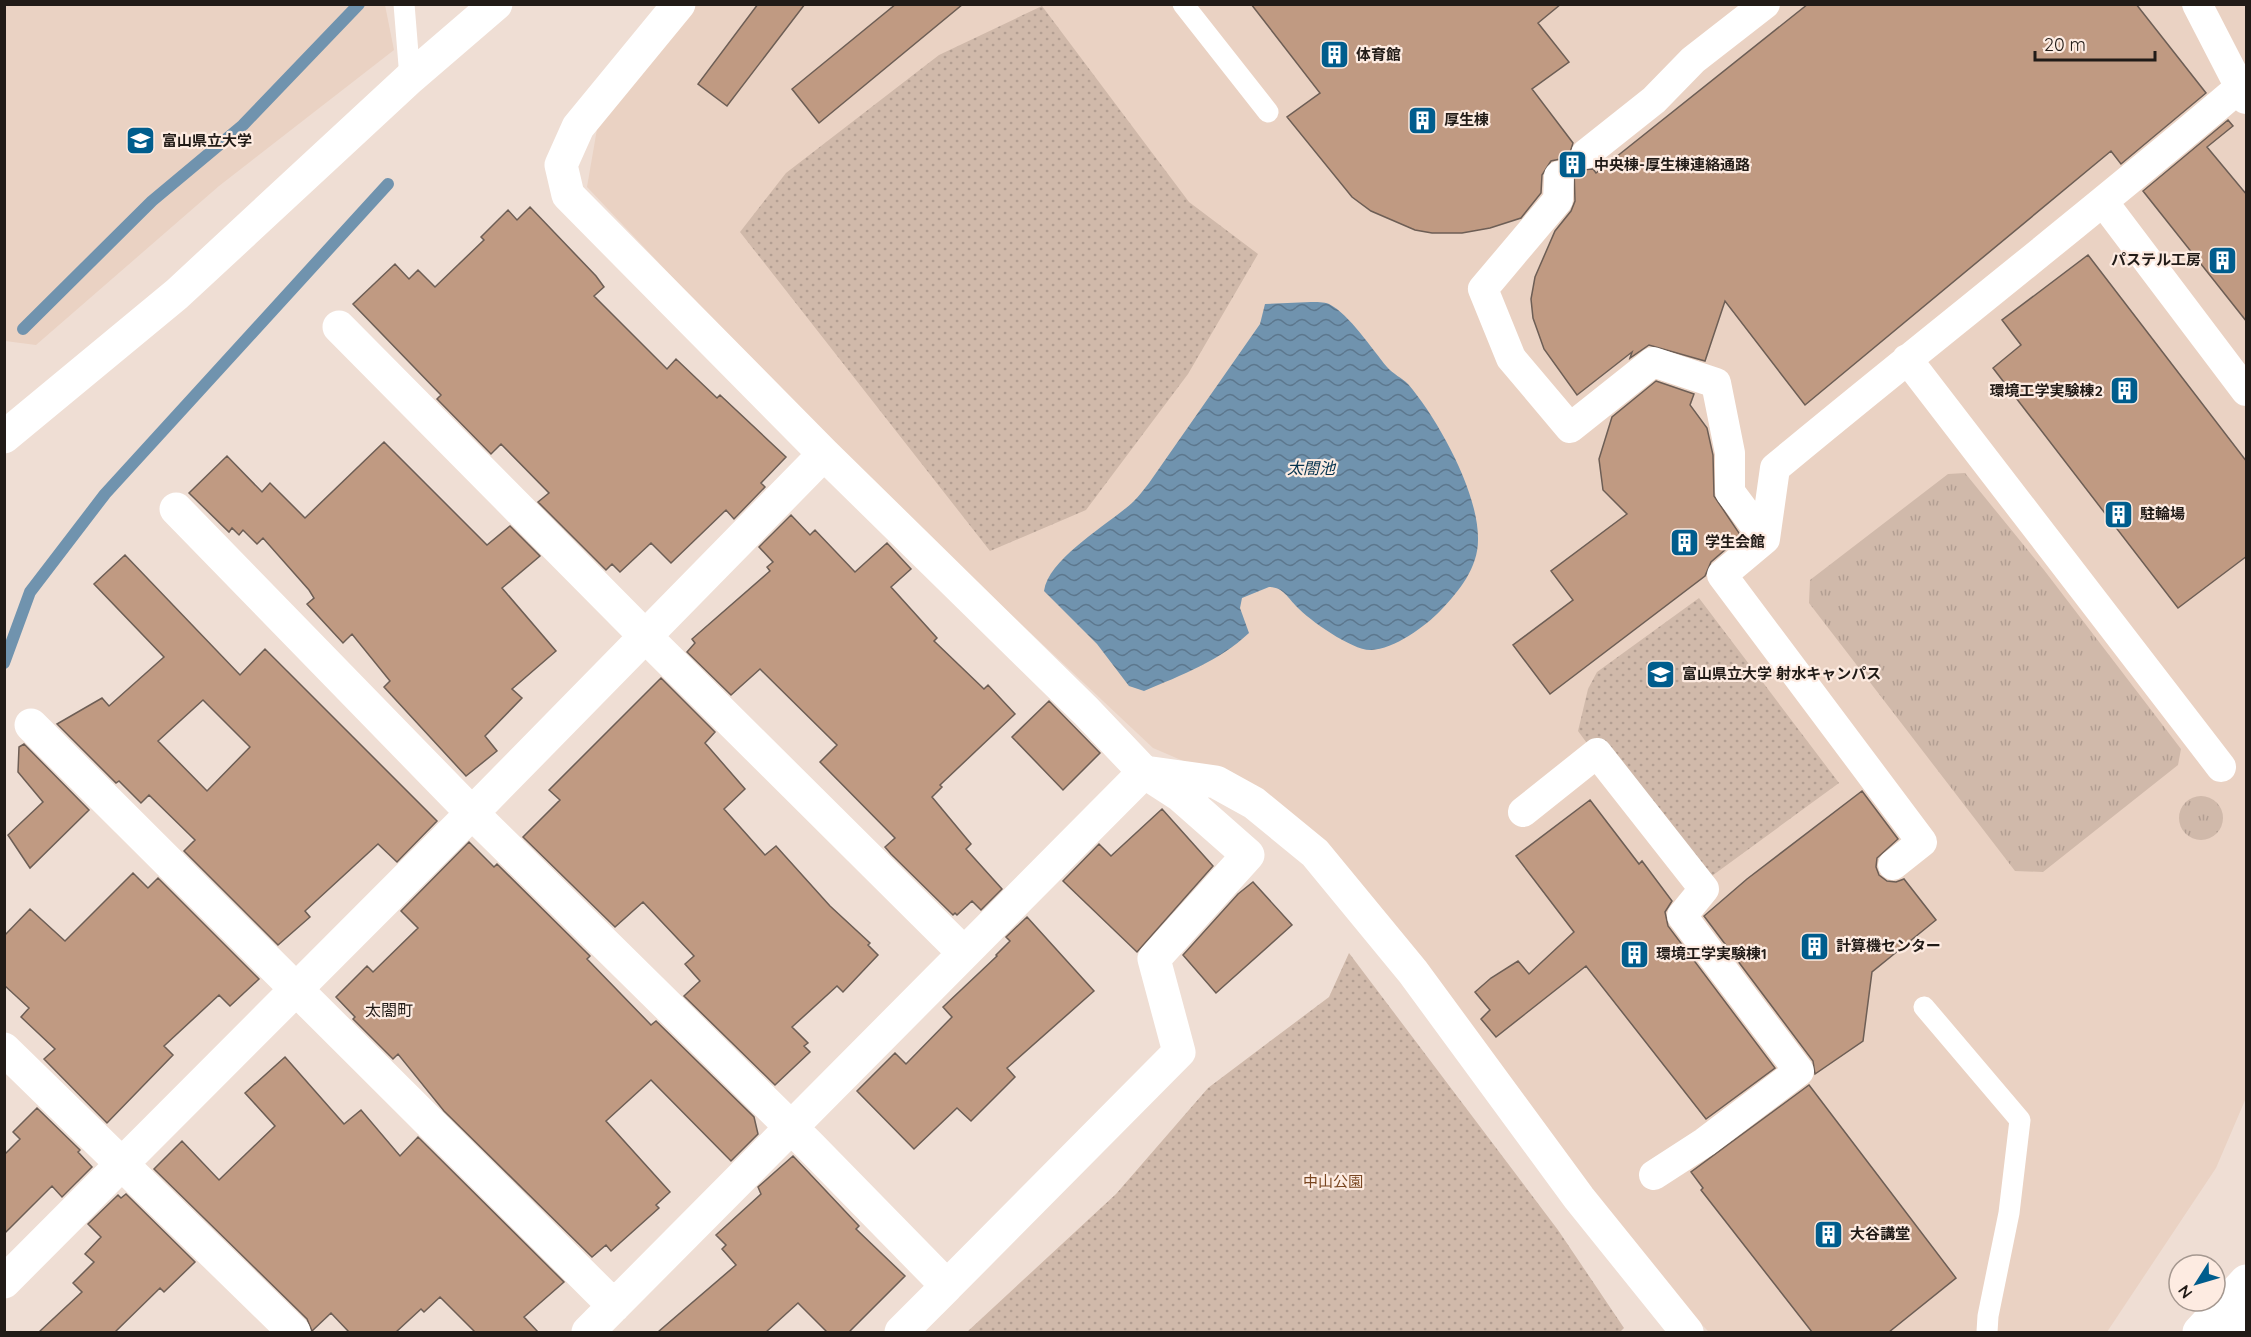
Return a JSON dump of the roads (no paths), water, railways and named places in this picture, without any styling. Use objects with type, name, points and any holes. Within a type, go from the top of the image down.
[{"type":"street","points":[[7,430],[177,294],[410,78],[496,4]]},
{"type":"street","points":[[679,4],[578,127],[561,165],[568,195],[824,454],[1086,711],[1144,772],[1181,796],[1248,855],[1154,959],[1179,1052],[901,1332]]},
{"type":"street","points":[[1586,154],[1654,100],[1693,60],[1765,4]]},
{"type":"street","points":[[1893,865],[1922,842],[1722,575],[1765,539],[1775,468],[1907,359],[2243,93],[2198,4]]},
{"type":"street","points":[[1559,176],[1557,200],[1484,289],[1511,358],[1570,428],[1653,362],[1716,383],[1730,453],[1730,492],[1765,539]]},
{"type":"street","points":[[2104,203],[2247,391]]},
{"type":"street","points":[[339,327],[964,953]]},
{"type":"street","points":[[1907,359],[2221,767]]},
{"type":"street","points":[[4,1282],[472,813],[644,635],[824,454]]},
{"type":"street","points":[[176,509],[472,813],[947,1286]]},
{"type":"street","points":[[31,725],[614,1306]]},
{"type":"street","points":[[1523,812],[1597,753],[1704,889],[1682,916],[1799,1071],[1705,1142],[1654,1175]]},
{"type":"street","points":[[588,1332],[1144,772]]},
{"type":"street","points":[[1144,772],[1216,782],[1254,803],[1315,853],[1413,972],[1579,1198],[1687,1332]]},
{"type":"street","points":[[4,1049],[294,1332]]},
{"type":"street","points":[[2199,1332],[2247,1281]]},
{"type":"street","points":[[2235,1332],[2247,1306]]},
{"type":"lane","points":[[404,4],[410,78]]},
{"type":"lane","points":[[1183,4],[1268,112]]},
{"type":"lane","points":[[1924,1007],[2020,1120],[2009,1213],[1988,1316],[1987,1332]]},
{"type":"water","name":"太閤池","points":[[1311,302],[1329,304],[1360,332],[1387,367],[1408,384],[1444,436],[1464,479],[1477,521],[1477,550],[1471,569],[1454,595],[1427,623],[1409,636],[1389,646],[1371,650],[1354,646],[1332,634],[1303,613],[1282,591],[1269,587],[1242,598],[1240,608],[1249,633],[1225,652],[1144,691],[1129,686],[1097,644],[1044,591],[1048,578],[1068,554],[1134,501],[1149,483],[1260,324],[1265,304]]},
{"type":"waterway","points":[[23,329],[152,201],[243,125],[359,4]]},
{"type":"waterway","points":[[4,663],[30,592],[105,494],[388,184]]},
{"type":"place","name":"体育館","points":[[1335,55]]},
{"type":"place","name":"厚生棟","points":[[1423,120]]},
{"type":"place","name":"富山県立大学","points":[[141,141]]},
{"type":"place","name":"中央棟-厚生棟連絡通路","points":[[1573,165]]},
{"type":"place","name":"パステル工房","points":[[2222,260]]},
{"type":"place","name":"環境工学実験棟2","points":[[2124,391]]},
{"type":"place","name":"駐輪場","points":[[2119,514]]},
{"type":"place","name":"学生会館","points":[[1684,542]]},
{"type":"place","name":"富山県立大学 射水キャンパス","points":[[1661,674]]},
{"type":"place","name":"計算機センター","points":[[1815,946]]},
{"type":"place","name":"環境工学実験棟1","points":[[1635,954]]},
{"type":"place","name":"大谷講堂","points":[[1829,1234]]},
{"type":"district","name":"太閤町","points":[[389,1010]]},
{"type":"park label","name":"中山公園","points":[[1333,1182]]}]
